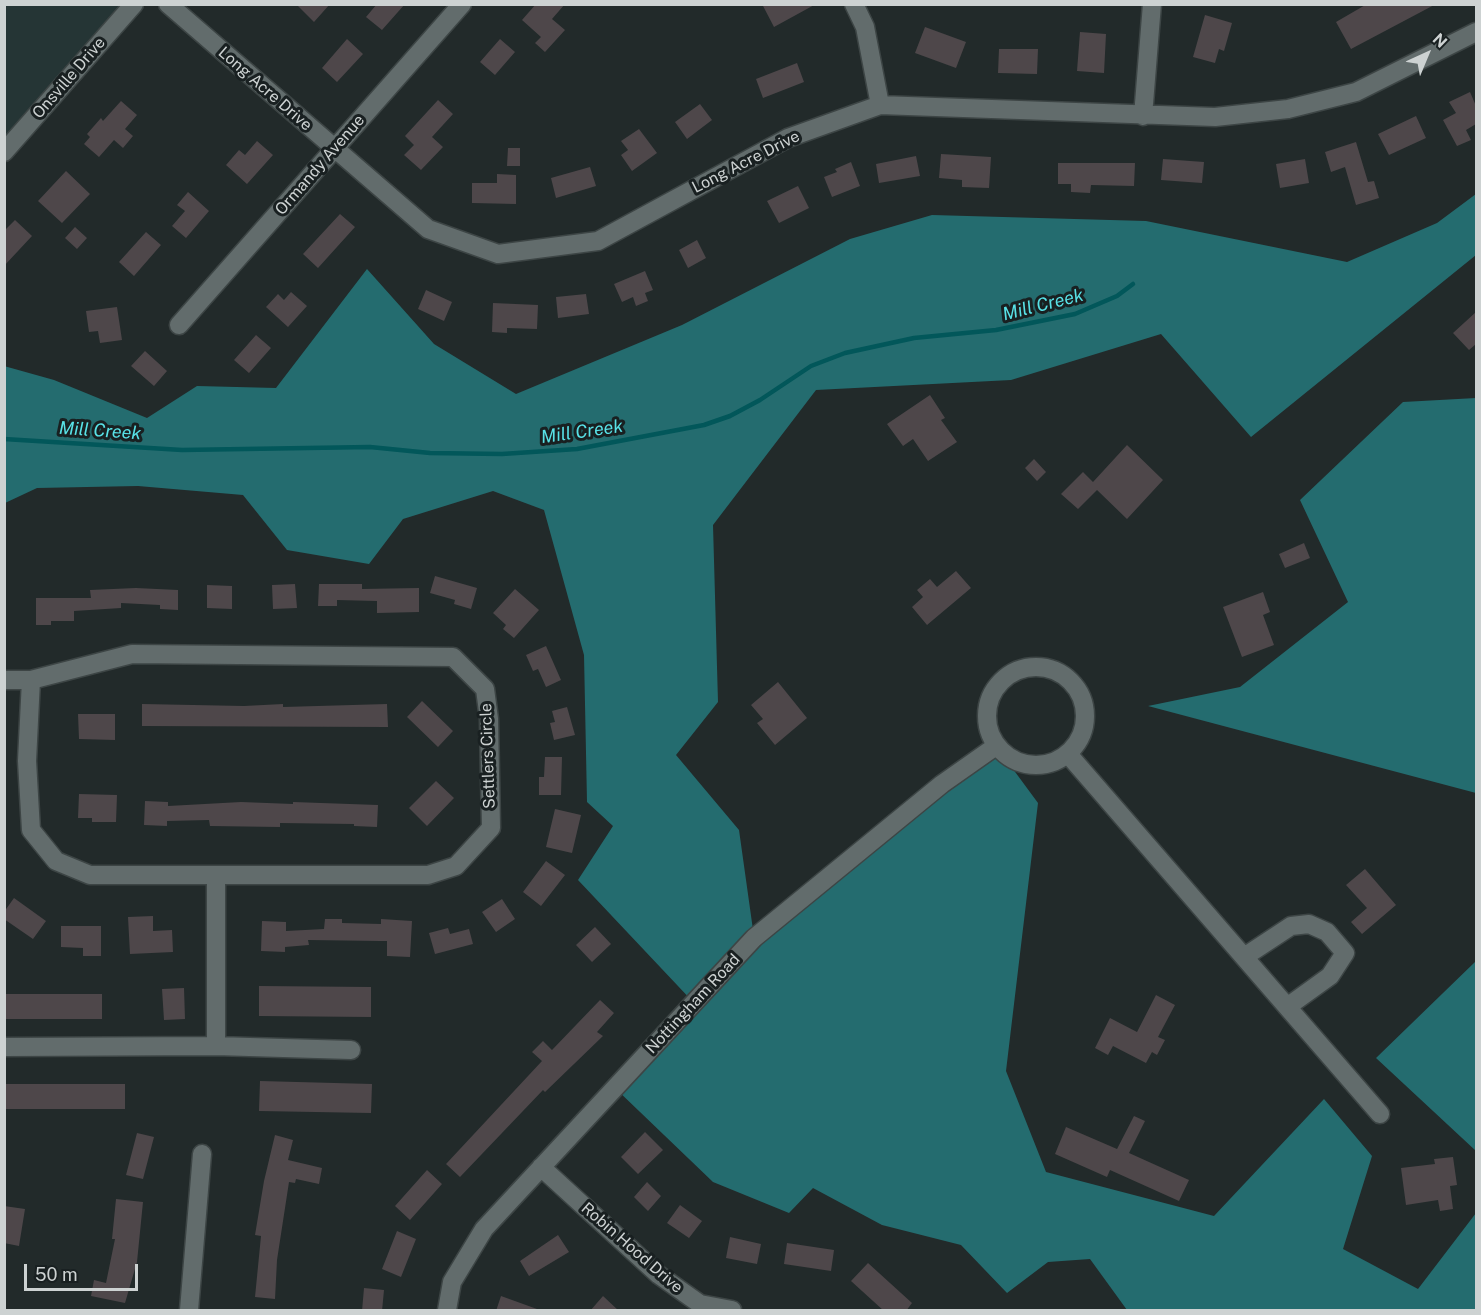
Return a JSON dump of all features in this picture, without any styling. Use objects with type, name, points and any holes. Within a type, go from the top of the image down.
[{"type":"street","name":"Onsville Drive","points":[[4,152],[134,4]]},
{"type":"street","name":"Long Acre Drive","points":[[168,4],[428,229],[498,254],[598,241],[788,138],[880,105],[1215,117],[1277,110],[1356,92],[1476,32]]},
{"type":"street","name":"Ormandy Avenue","points":[[179,325],[462,4]]},
{"type":"street","points":[[854,4],[865,27],[880,105]]},
{"type":"street","points":[[1143,116],[1152,4]]},
{"type":"street","name":"Settlers Circle","points":[[4,680],[31,680],[132,654],[453,657],[485,689],[489,719],[490,828],[456,866],[428,875],[90,875],[56,861],[31,830],[27,760],[31,680]]},
{"type":"street","points":[[1038,666],[1061,673],[1080,693],[1085,717],[1082,735],[1068,754],[1046,765],[1013,760],[996,746],[989,735],[986,719],[992,691],[1010,673],[1038,666]]},
{"type":"street","name":"Nottingham Road","points":[[447,1311],[452,1282],[484,1229],[754,938],[924,799],[996,746]]},
{"type":"street","points":[[1068,754],[1380,1114]]},
{"type":"street","points":[[216,875],[216,1046]]},
{"type":"street","points":[[1244,957],[1291,926],[1309,924],[1327,932],[1345,952],[1330,976],[1287,1007]]},
{"type":"street","points":[[4,1047],[216,1046],[351,1050]]},
{"type":"street","points":[[189,1311],[202,1154]]},
{"type":"street","name":"Robin Hood Drive","points":[[541,1167],[659,1275],[700,1304],[732,1311]]},
{"type":"shaded area","points":[[5,5],[134,5],[5,152]]},
{"type":"shaded area","points":[[1476,194],[1476,255],[1251,437],[1161,334],[1011,380],[816,390],[713,525],[718,702],[676,755],[739,830],[754,937],[996,746],[1038,803],[1006,1071],[1046,1172],[1214,1216],[1324,1099],[1372,1156],[1343,1249],[1418,1289],[1476,1213],[1476,1310],[1127,1310],[1090,1259],[1048,1262],[1007,1293],[961,1245],[882,1225],[813,1188],[789,1213],[713,1182],[615,1088],[694,1003],[578,880],[613,826],[587,802],[584,655],[544,510],[493,491],[403,519],[369,564],[287,550],[243,495],[138,486],[37,488],[5,503],[4,366],[54,380],[147,418],[197,386],[276,388],[367,269],[434,344],[516,394],[682,325],[850,239],[932,215],[1146,221],[1347,262],[1437,223]]},
{"type":"shaded area","points":[[1476,398],[1476,793],[1148,706],[1240,687],[1348,602],[1300,500],[1403,402]]},
{"type":"shaded area","points":[[1476,961],[1476,1151],[1376,1058]]},
{"type":"building","points":[[296,4],[330,4],[314,22]]},
{"type":"building","points":[[377,4],[405,4],[382,30],[366,17]]},
{"type":"building","points":[[536,4],[565,4],[552,19],[565,30],[545,52],[535,43],[541,37],[522,20]]},
{"type":"building","points":[[762,4],[816,4],[774,27]]},
{"type":"building","points":[[1367,4],[1436,4],[1351,49],[1336,22]]},
{"type":"building","points":[[1205,15],[1232,23],[1224,51],[1219,49],[1215,63],[1193,57]]},
{"type":"building","points":[[925,27],[966,42],[956,68],[915,53]]},
{"type":"building","points":[[1080,32],[1106,34],[1104,73],[1077,71]]},
{"type":"building","points":[[347,39],[363,54],[337,82],[322,68]]},
{"type":"building","points":[[500,39],[515,52],[495,75],[480,62]]},
{"type":"building","points":[[999,49],[1038,49],[1037,74],[998,73]]},
{"type":"building","points":[[797,63],[804,82],[763,98],[756,79]]},
{"type":"building","points":[[1470,92],[1476,106],[1476,124],[1466,130],[1471,140],[1457,146],[1443,120],[1456,113],[1449,102]]},
{"type":"building","points":[[438,100],[453,114],[432,137],[443,147],[421,170],[404,155],[414,145],[405,136]]},
{"type":"building","points":[[121,101],[137,115],[125,129],[133,136],[123,148],[114,140],[99,157],[84,144],[90,137],[87,134],[101,118],[103,121]]},
{"type":"building","points":[[700,104],[712,120],[687,139],[675,122]]},
{"type":"building","points":[[1416,116],[1426,138],[1389,155],[1378,134]]},
{"type":"building","points":[[639,129],[657,153],[632,171],[621,155],[628,150],[621,141]]},
{"type":"building","points":[[257,141],[273,155],[247,184],[226,165],[239,150],[245,155]]},
{"type":"building","points":[[1356,142],[1368,182],[1374,181],[1379,198],[1356,205],[1345,167],[1331,172],[1325,152]]},
{"type":"building","points":[[508,148],[520,148],[520,166],[507,166]]},
{"type":"building","points":[[941,154],[991,157],[989,188],[962,187],[962,180],[939,178]]},
{"type":"building","points":[[916,156],[920,176],[879,183],[876,164]]},
{"type":"building","points":[[1163,159],[1204,162],[1202,183],[1161,180]]},
{"type":"building","points":[[1305,159],[1309,183],[1280,188],[1276,164]]},
{"type":"building","points":[[851,162],[860,186],[832,197],[824,177],[837,172],[835,169]]},
{"type":"building","points":[[1058,163],[1135,163],[1134,186],[1091,185],[1090,193],[1071,192],[1071,184],[1058,184]]},
{"type":"building","points":[[590,167],[596,186],[556,198],[551,178]]},
{"type":"building","points":[[66,171],[90,194],[62,223],[38,201]]},
{"type":"building","points":[[497,174],[516,175],[516,204],[472,203],[472,183],[497,183]]},
{"type":"building","points":[[798,186],[809,208],[779,223],[767,201]]},
{"type":"building","points":[[188,192],[209,211],[186,238],[172,226],[185,211],[177,205]]},
{"type":"building","points":[[340,214],[355,227],[318,268],[303,254]]},
{"type":"building","points":[[15,220],[32,236],[4,266],[4,231]]},
{"type":"building","points":[[75,227],[87,238],[77,249],[65,238]]},
{"type":"building","points":[[146,232],[161,245],[134,276],[119,262]]},
{"type":"building","points":[[697,240],[706,258],[688,268],[679,250]]},
{"type":"building","points":[[645,271],[653,290],[645,293],[648,301],[636,306],[633,297],[622,302],[614,284]]},
{"type":"building","points":[[426,290],[452,302],[444,321],[418,309]]},
{"type":"building","points":[[291,292],[307,306],[288,327],[266,307],[278,294],[284,300]]},
{"type":"building","points":[[586,294],[589,314],[558,318],[556,297]]},
{"type":"building","points":[[493,303],[538,305],[537,329],[507,328],[507,333],[492,332]]},
{"type":"building","points":[[117,307],[122,340],[100,343],[98,331],[89,332],[86,311]]},
{"type":"building","points":[[1476,312],[1476,344],[1469,350],[1453,333]]},
{"type":"building","points":[[256,335],[271,348],[249,373],[234,360]]},
{"type":"building","points":[[145,351],[167,371],[154,386],[131,366]]},
{"type":"building","points":[[930,395],[945,418],[941,420],[957,442],[928,461],[913,439],[903,446],[887,424]]},
{"type":"building","points":[[1127,445],[1163,480],[1127,519],[1097,490],[1078,509],[1061,494],[1083,472],[1093,482]]},
{"type":"building","points":[[1034,459],[1046,472],[1037,481],[1025,468]]},
{"type":"building","points":[[1304,543],[1310,558],[1285,568],[1279,554]]},
{"type":"building","points":[[956,571],[971,588],[927,625],[912,607],[923,597],[917,590],[930,579],[937,587]]},
{"type":"building","points":[[435,576],[477,588],[471,609],[454,604],[455,600],[430,593]]},
{"type":"building","points":[[295,584],[297,608],[273,609],[272,585]]},
{"type":"building","points":[[319,584],[362,584],[362,589],[419,588],[419,612],[377,613],[377,601],[337,600],[337,606],[318,606]]},
{"type":"building","points":[[207,585],[232,586],[232,609],[207,608]]},
{"type":"building","points":[[136,588],[178,590],[178,610],[160,609],[160,605],[121,603],[121,608],[74,611],[74,621],[51,621],[51,625],[36,625],[36,598],[91,598],[90,590]]},
{"type":"building","points":[[515,589],[539,610],[514,638],[503,629],[506,625],[493,613]]},
{"type":"building","points":[[1263,592],[1270,612],[1263,615],[1274,645],[1242,657],[1223,607]]},
{"type":"building","points":[[546,646],[561,680],[546,687],[538,669],[533,671],[526,655]]},
{"type":"building","points":[[778,682],[807,718],[775,745],[757,723],[763,719],[751,705]]},
{"type":"building","points":[[422,701],[453,731],[438,747],[407,717]]},
{"type":"building","points":[[142,704],[244,706],[283,704],[283,707],[387,704],[388,727],[142,726]]},
{"type":"building","points":[[567,707],[575,735],[554,740],[550,723],[555,722],[552,711]]},
{"type":"building","points":[[78,714],[115,714],[115,740],[79,739]]},
{"type":"building","points":[[545,757],[562,757],[561,795],[539,795],[539,777],[544,777]]},
{"type":"building","points":[[436,781],[454,798],[427,826],[409,808]]},
{"type":"building","points":[[79,794],[117,795],[116,822],[92,822],[92,818],[78,818]]},
{"type":"building","points":[[145,801],[168,802],[168,806],[241,802],[378,805],[377,827],[354,826],[354,824],[280,823],[280,827],[210,826],[209,820],[167,821],[167,826],[144,825]]},
{"type":"building","points":[[555,809],[581,815],[572,853],[546,847]]},
{"type":"building","points":[[546,861],[565,875],[541,906],[523,892]]},
{"type":"building","points":[[1365,869],[1396,905],[1362,934],[1351,922],[1367,908],[1346,885]]},
{"type":"building","points":[[14,898],[46,921],[33,939],[4,919],[4,912]]},
{"type":"building","points":[[502,899],[515,919],[496,932],[482,912]]},
{"type":"building","points":[[153,916],[153,931],[172,930],[173,952],[130,954],[128,917]]},
{"type":"building","points":[[325,919],[342,919],[342,923],[381,924],[381,919],[412,921],[410,957],[387,956],[387,941],[308,940],[309,945],[285,947],[285,952],[261,951],[262,921],[286,922],[286,931],[324,929]]},
{"type":"building","points":[[61,926],[101,926],[101,956],[83,956],[83,948],[61,947]]},
{"type":"building","points":[[595,927],[611,944],[592,962],[576,945]]},
{"type":"building","points":[[448,928],[450,934],[469,929],[473,944],[435,954],[429,933]]},
{"type":"building","points":[[259,986],[371,987],[371,1017],[259,1016]]},
{"type":"building","points":[[184,988],[185,1019],[164,1020],[162,989]]},
{"type":"building","points":[[4,994],[102,994],[102,1019],[4,1019]]},
{"type":"building","points":[[1156,995],[1175,1005],[1158,1037],[1165,1040],[1157,1055],[1152,1052],[1146,1063],[1113,1046],[1108,1055],[1095,1048],[1110,1018],[1137,1032]]},
{"type":"building","points":[[600,1000],[614,1013],[597,1032],[603,1036],[545,1092],[543,1090],[460,1177],[446,1164],[542,1061],[532,1052],[543,1041],[552,1050]]},
{"type":"building","points":[[260,1081],[372,1084],[371,1113],[259,1111]]},
{"type":"building","points":[[4,1084],[125,1084],[125,1109],[4,1109]]},
{"type":"building","points":[[1134,1116],[1145,1121],[1129,1153],[1189,1180],[1179,1201],[1110,1170],[1107,1177],[1055,1154],[1066,1127],[1117,1149]]},
{"type":"building","points":[[645,1132],[663,1150],[638,1174],[621,1157]]},
{"type":"building","points":[[137,1133],[154,1137],[143,1179],[126,1175]]},
{"type":"building","points":[[275,1135],[293,1140],[288,1160],[322,1168],[319,1184],[296,1179],[295,1183],[289,1182],[277,1260],[275,1299],[255,1297],[261,1236],[255,1235]]},
{"type":"building","points":[[1453,1157],[1457,1185],[1450,1186],[1453,1209],[1440,1211],[1438,1200],[1406,1205],[1401,1168],[1435,1164],[1434,1159]]},
{"type":"building","points":[[427,1170],[442,1184],[410,1220],[395,1206]]},
{"type":"building","points":[[647,1182],[661,1196],[648,1211],[634,1197]]},
{"type":"building","points":[[116,1199],[143,1202],[137,1262],[125,1303],[91,1296],[94,1280],[106,1283],[115,1239],[112,1239]]},
{"type":"building","points":[[680,1205],[702,1221],[689,1238],[667,1223]]},
{"type":"building","points":[[4,1206],[25,1209],[19,1246],[4,1243]]},
{"type":"building","points":[[397,1231],[416,1239],[401,1277],[382,1269]]},
{"type":"building","points":[[558,1235],[569,1252],[529,1276],[520,1261]]},
{"type":"building","points":[[730,1237],[761,1244],[757,1264],[726,1258]]},
{"type":"building","points":[[787,1243],[834,1250],[831,1271],[784,1264]]},
{"type":"building","points":[[868,1263],[912,1303],[906,1311],[884,1311],[851,1281]]},
{"type":"building","points":[[364,1288],[384,1290],[382,1311],[362,1311]]},
{"type":"building","points":[[501,1296],[537,1309],[537,1311],[496,1311]]},
{"type":"building","points":[[603,1296],[619,1311],[590,1311]]},
{"type":"waterway","name":"Mill Creek","points":[[4,439],[182,450],[370,447],[430,453],[502,454],[577,449],[704,425],[730,416],[760,400],[811,366],[845,353],[914,338],[996,330],[1075,314],[1117,296],[1133,284]]}]
